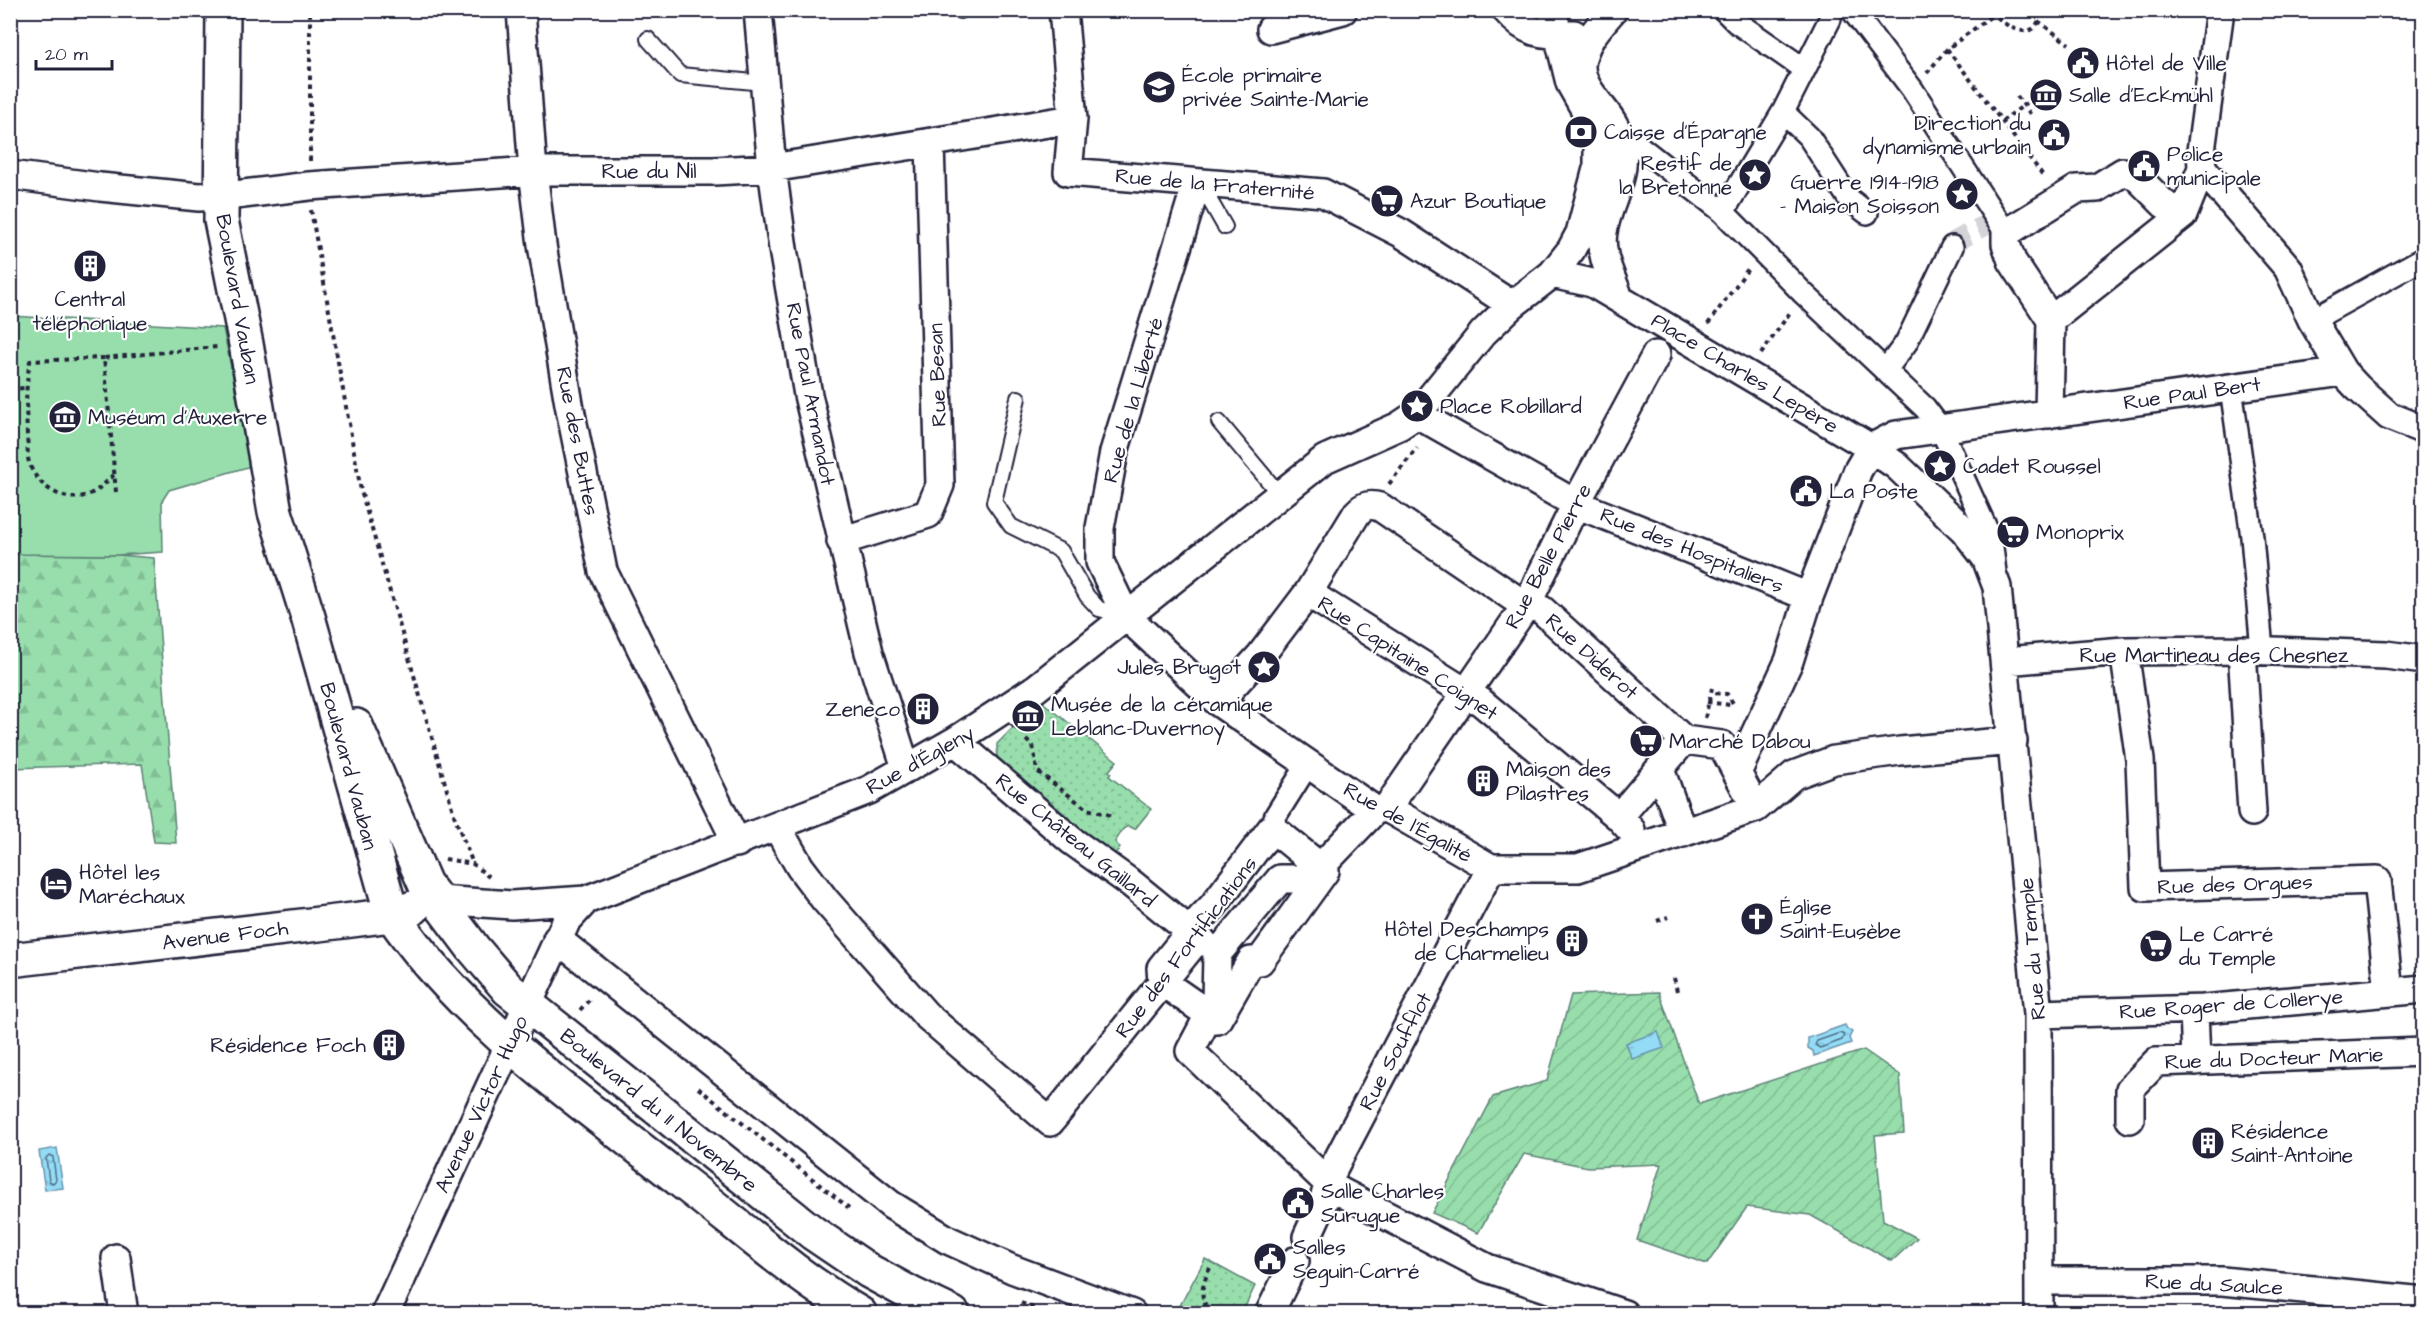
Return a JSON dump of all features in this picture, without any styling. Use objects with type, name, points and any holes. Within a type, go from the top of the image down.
[{"type":"main road","name":"Boulevard Vauban","points":[[223,10],[221,219],[246,344],[275,512],[308,617],[392,915]]},
{"type":"main road","name":"Boulevard Vauban","points":[[308,617],[423,856]]},
{"type":"main road","name":"Boulevard du 11 Novembre","points":[[423,856],[425,884],[490,969],[527,1005],[813,1233],[869,1271],[953,1314]]},
{"type":"main road","name":"Avenue Foch","points":[[10,960],[392,915],[438,900]]},
{"type":"main road","name":"Boulevard du 11 Novembre","points":[[392,915],[414,948],[471,1010],[606,1122],[848,1311]]},
{"type":"street","name":"Rue des Buttes","points":[[521,10],[534,171],[543,245],[569,404],[603,571],[736,843]]},
{"type":"street","name":"Rue Paul Armandot","points":[[758,10],[772,168],[783,249],[808,395],[869,651],[906,768]]},
{"type":"street","points":[[1063,10],[1073,118]]},
{"type":"street","points":[[1271,29],[1343,10]]},
{"type":"street","points":[[1506,10],[1516,22],[1539,34],[1558,18],[1602,23],[1584,53],[1581,67],[1583,79],[1606,112],[1619,137],[1623,155],[1621,173],[1603,231],[1602,246],[1619,298]]},
{"type":"street","points":[[1724,10],[1736,22],[1804,69]]},
{"type":"street","points":[[1852,10],[1912,89],[2006,233],[2006,244],[2012,261],[2050,320],[2049,414]]},
{"type":"street","points":[[2050,320],[2183,215],[2202,168],[2201,150],[2220,10]]},
{"type":"street","points":[[1417,414],[1483,333],[1512,305],[1552,274],[1571,250],[1580,232],[1600,152],[1596,130],[1570,83],[1558,18]]},
{"type":"street","points":[[1723,212],[1783,112],[1830,19]]},
{"type":"street","points":[[1783,112],[1809,137],[1849,200],[1867,213]]},
{"type":"street","name":"Rue du Nil","points":[[10,175],[100,188],[199,197],[309,186],[534,171],[714,171],[772,168],[1073,118]]},
{"type":"street","name":"Rue de la Fraternité","points":[[1073,118],[1068,172],[1202,183],[1325,185],[1512,305]]},
{"type":"street","points":[[1619,137],[1635,143],[1723,212],[1803,293],[1925,408],[1941,429],[1991,539],[1998,586]]},
{"type":"street","name":"Rue Besan","points":[[841,541],[928,514],[940,485],[930,143]]},
{"type":"street","points":[[2202,168],[2288,268],[2312,320],[2343,372],[2356,387],[2390,416],[2424,430]]},
{"type":"street","points":[[2006,233],[2069,194],[2097,188],[2123,172],[2129,171],[2164,204],[2183,215]]},
{"type":"street","name":"Rue de la Liberté","points":[[1126,616],[1101,562],[1100,528],[1114,452],[1202,183]]},
{"type":"street","points":[[1885,371],[1906,343],[1952,247]]},
{"type":"street","points":[[2312,320],[2424,258]]},
{"type":"street","name":"Place Charles Lepère","points":[[1552,274],[1584,280],[1619,298],[1871,448],[1897,466],[1964,530],[1986,558],[1998,586]]},
{"type":"street","name":"Rue Belle Pierre","points":[[1315,873],[1381,809],[1467,693],[1527,604],[1576,504],[1656,355]]},
{"type":"street","name":"Rue Paul Bert","points":[[1871,448],[1896,435],[2343,372]]},
{"type":"street","points":[[2231,388],[2252,537],[2252,812]]},
{"type":"street","name":"Rue d'Égleny","points":[[438,900],[512,905],[586,900],[869,790],[955,741],[1013,716],[1035,689],[1331,455],[1399,426],[1417,414]]},
{"type":"street","name":"Rue des Hospitaliers","points":[[1417,414],[1576,504],[1809,597]]},
{"type":"street","points":[[1737,773],[1789,661],[1809,597],[1858,470],[1871,448]]},
{"type":"street","points":[[1218,702],[1260,656],[1308,593],[1358,513],[1362,508],[1372,505]]},
{"type":"street","name":"Rue Diderot","points":[[1372,505],[1380,507],[1517,600],[1542,610],[1684,740]]},
{"type":"street","name":"Rue du Temple","points":[[1998,586],[2038,1014],[2039,1314]]},
{"type":"street","name":"Rue Capitaine Coignet","points":[[1308,593],[1481,702],[1630,827],[1636,848]]},
{"type":"street","name":"Rue de l'Égalité","points":[[1126,616],[1218,702],[1308,764],[1381,809],[1491,868],[1578,867],[1756,808]]},
{"type":"street","name":"Rue Martineau des Chesnez","points":[[2005,661],[2124,651],[2252,650],[2386,655],[2424,660]]},
{"type":"street","name":"Rue des Orgues","points":[[2124,651],[2140,760],[2145,887],[2377,880],[2389,992]]},
{"type":"street","points":[[1619,817],[1684,740],[1722,745],[1756,808],[1794,775],[1834,760],[1900,751],[2013,741]]},
{"type":"street","name":"Rue Château Gaillard","points":[[955,741],[1072,841],[1132,884],[1202,941]]},
{"type":"street","points":[[1202,941],[1280,879],[1325,871],[1260,961],[1251,961],[1217,1020],[1212,1008],[1202,941],[1213,906],[1272,828],[1275,815],[1308,764]]},
{"type":"street","points":[[1660,769],[1683,832]]},
{"type":"street","name":"Rue des Fortifications","points":[[777,827],[800,867],[825,900],[926,1015],[1050,1122],[1162,982],[1202,941]]},
{"type":"street","points":[[1272,828],[1315,873]]},
{"type":"street","name":"Rue Soufflot","points":[[1307,1237],[1323,1202],[1334,1167],[1491,868]]},
{"type":"street","name":"Avenue Victor Hugo","points":[[385,1314],[557,939],[566,922],[586,900]]},
{"type":"street","points":[[557,939],[891,1205],[948,1240],[1012,1269],[1132,1314]]},
{"type":"street","points":[[1162,982],[1212,1008]]},
{"type":"street","name":"Rue Roger de Collerye","points":[[2038,1014],[2194,1010],[2424,989]]},
{"type":"street","points":[[1212,1008],[1190,1051],[1329,1184],[1487,1268],[1624,1314]]},
{"type":"street","points":[[2194,1010],[2196,1061]]},
{"type":"street","name":"Rue du Docteur Marie","points":[[2130,1119],[2130,1089],[2156,1062],[2424,1052]]},
{"type":"street","points":[[116,1258],[124,1314]]},
{"type":"street","points":[[1269,1314],[1294,1261]]},
{"type":"street","name":"Rue du Saulce","points":[[2040,1281],[2222,1281],[2424,1301]]},
{"type":"lane","points":[[648,39],[680,75],[764,83]]},
{"type":"lane","points":[[1202,183],[1226,227]]},
{"type":"lane","points":[[1018,398],[994,502],[1011,526],[1061,551],[1087,596],[1098,609],[1126,616]]},
{"type":"lane","points":[[1220,422],[1280,495]]},
{"type":"path","points":[[310,10],[310,208],[361,491],[455,818],[472,864],[423,856]]},
{"type":"path","points":[[1912,89],[1947,50],[1993,12],[2004,25],[2015,31],[2024,31],[2032,28],[2038,21],[2040,10]]},
{"type":"path","points":[[2388,10],[2392,14],[2406,10]]},
{"type":"path","points":[[2038,21],[2069,44]]},
{"type":"path","points":[[1947,50],[2002,121],[2069,194]]},
{"type":"path","points":[[2017,96],[2031,115]]},
{"type":"path","points":[[2002,121],[2025,104]]},
{"type":"path","points":[[1706,327],[1761,250]]},
{"type":"path","points":[[1758,359],[1803,293]]},
{"type":"path","points":[[114,475],[95,491],[83,497],[70,497],[46,488],[35,475],[28,461],[25,388],[30,361],[104,358],[227,346]]},
{"type":"path","points":[[104,358],[116,492]]},
{"type":"path","points":[[10,389],[25,388]]},
{"type":"path","points":[[1372,505],[1418,446]]},
{"type":"path","points":[[1712,690],[1727,694],[1733,703],[1730,705],[1707,702],[1712,690]]},
{"type":"path","points":[[1013,716],[1013,728],[1033,746],[1037,771],[1087,809],[1097,814],[1113,816]]},
{"type":"path","points":[[1657,921],[1668,917]]},
{"type":"path","points":[[1674,978],[1677,991]]},
{"type":"path","points":[[1210,1268],[1203,1283],[1202,1300],[1210,1311],[1216,1314]]},
{"type":"green space","points":[[10,316],[223,328],[251,466],[169,490],[162,501],[163,552],[118,555],[11,554]]},
{"type":"green space","points":[[11,554],[118,555],[154,558],[176,843],[154,842],[142,764],[11,768]]},
{"type":"green space","points":[[1040,700],[1117,761],[1109,771],[1111,773],[1109,776],[1151,809],[1135,829],[1128,826],[1123,829],[1115,842],[1120,848],[1113,857],[997,761],[997,744]]},
{"type":"green space","points":[[1659,992],[1699,1104],[1864,1050],[1900,1075],[1904,1133],[1875,1135],[1883,1220],[1917,1238],[1892,1261],[1810,1215],[1747,1207],[1707,1264],[1637,1240],[1661,1164],[1588,1167],[1524,1154],[1478,1233],[1432,1213],[1493,1097],[1547,1081],[1571,995]]},
{"type":"green space","points":[[1205,1259],[1255,1286],[1242,1313],[1176,1313]]},
{"type":"water","points":[[1845,1025],[1852,1032],[1849,1038],[1851,1043],[1814,1056],[1813,1051],[1808,1048],[1808,1038]]},
{"type":"water","points":[[1658,1032],[1664,1048],[1632,1059],[1626,1043]]},
{"type":"water","points":[[57,1148],[63,1188],[45,1190],[39,1151]]},
{"type":"tunnel","points":[[1952,247],[1956,241],[1997,219]]},
{"type":"place","name":"Hôtel de Ville","points":[[2083,63]]},
{"type":"place","name":"École primaire privée Sainte-Marie","points":[[1159,87]]},
{"type":"place","name":"Salle d'Eckmühl","points":[[2046,95]]},
{"type":"place","name":"Caisse d'Épargne","points":[[1581,132]]},
{"type":"place","name":"Direction du dynamisme urbain","points":[[2054,135]]},
{"type":"place","name":"Police municipale","points":[[2144,166]]},
{"type":"place","name":"Restif de la Bretonne","points":[[1755,175]]},
{"type":"place","name":"Guerre 1914-1918 - Maison Soisson","points":[[1962,194]]},
{"type":"place","name":"Azur Boutique","points":[[1387,201]]},
{"type":"place","name":"Central téléphonique","points":[[90,266]]},
{"type":"place","name":"Place Robillard","points":[[1417,406]]},
{"type":"place","name":"Muséum d'Auxerre","points":[[65,417]]},
{"type":"place","name":"Cadet Roussel","points":[[1940,466]]},
{"type":"place","name":"La Poste","points":[[1806,491]]},
{"type":"place","name":"Monoprix","points":[[2013,532]]},
{"type":"place","name":"Jules Brugot","points":[[1264,667]]},
{"type":"place","name":"Zeneco","points":[[923,709]]},
{"type":"place","name":"Musée de la céramique Leblanc-Duvernoy","points":[[1028,716]]},
{"type":"place","name":"Marché Dabou","points":[[1646,741]]},
{"type":"place","name":"Maison des Pilastres","points":[[1483,781]]},
{"type":"place","name":"Hôtel les Maréchaux","points":[[56,884]]},
{"type":"place","name":"Église Saint-Eusèbe","points":[[1757,919]]},
{"type":"place","name":"Hôtel Deschamps de Charmelieu","points":[[1572,941]]},
{"type":"place","name":"Le Carré du Temple","points":[[2156,946]]},
{"type":"place","name":"Résidence Foch","points":[[389,1045]]},
{"type":"place","name":"Résidence Saint-Antoine","points":[[2208,1143]]},
{"type":"place","name":"Salle Charles Surugue","points":[[1298,1203]]},
{"type":"place","name":"Salles Seguin-Carré","points":[[1270,1259]]}]
